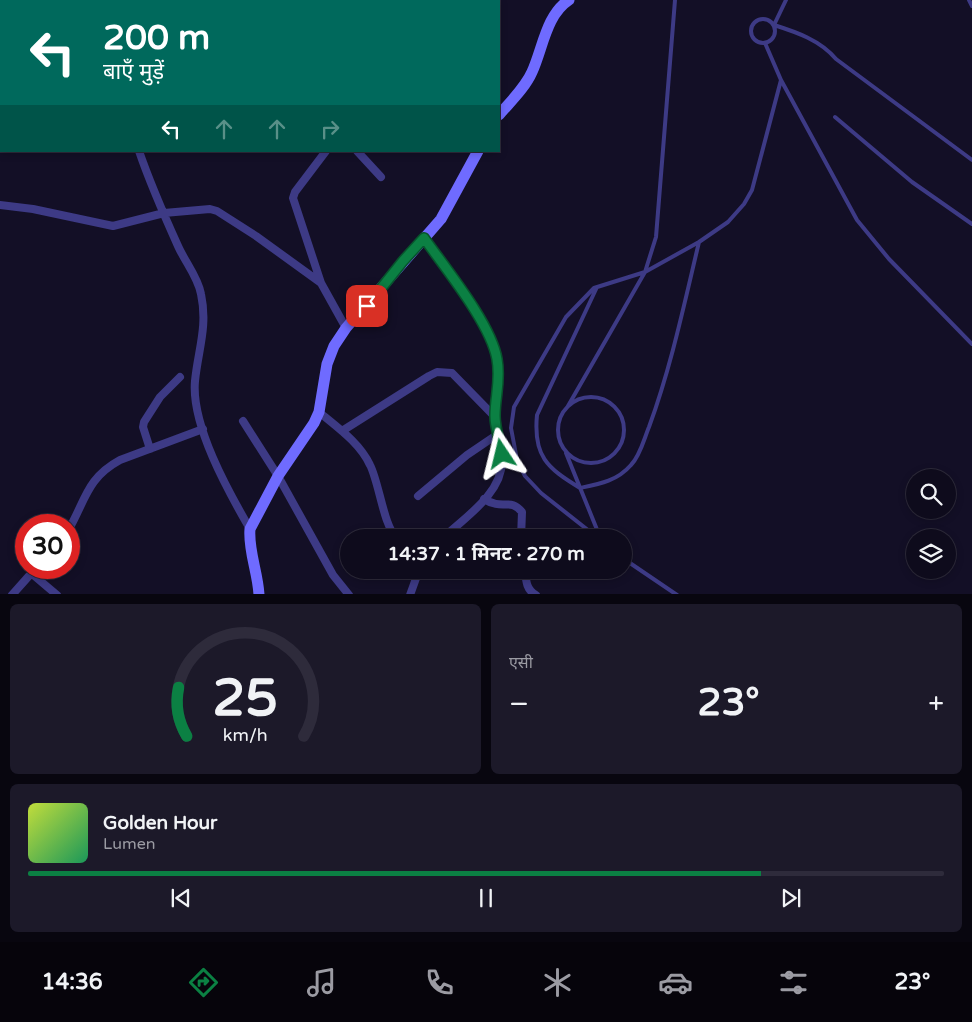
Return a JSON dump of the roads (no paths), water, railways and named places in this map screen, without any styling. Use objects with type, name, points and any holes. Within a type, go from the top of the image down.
[{"type":"street","points":[[500,114],[528,80],[552,18],[562,4],[569,0]]},
{"type":"street","points":[[139,152],[164,213],[201,294],[203,334],[195,380],[195,396],[203,429],[222,481],[250,529]]},
{"type":"street","points":[[325,152],[295,192],[293,198],[321,283],[346,328]]},
{"type":"street","points":[[358,152],[382,177]]},
{"type":"street","points":[[259,594],[258,578],[249,537],[250,529],[278,476],[314,423],[319,412],[327,364],[334,346],[346,328],[441,219],[477,152]]},
{"type":"street","points":[[0,205],[32,209],[113,226],[164,213],[200,209],[217,211],[275,249],[321,283]]},
{"type":"street","points":[[424,238],[490,337],[497,357],[499,375],[495,417],[502,454],[501,472],[494,486],[484,499],[452,529]]},
{"type":"street","points":[[342,431],[428,376],[445,371],[452,373],[495,417]]},
{"type":"street","points":[[150,449],[143,427],[144,422],[160,397],[180,377]]},
{"type":"street","points":[[319,412],[342,431],[360,450],[371,466],[390,529]]},
{"type":"street","points":[[243,421],[278,476],[333,575],[349,594]]},
{"type":"street","points":[[76,514],[93,480],[101,472],[120,460],[203,429]]},
{"type":"street","points":[[418,496],[457,463],[498,434]]},
{"type":"street","points":[[484,499],[498,506],[513,504],[518,506],[522,512],[521,529]]},
{"type":"street","points":[[12,594],[26,579]]},
{"type":"street","points":[[42,579],[56,594]]},
{"type":"street","points":[[410,594],[416,579]]},
{"type":"street","points":[[526,579],[528,588],[532,593],[536,594]]},
{"type":"lane","points":[[596,529],[560,442],[557,430],[560,417],[645,272],[656,237],[675,0]]},
{"type":"lane","points":[[786,0],[774,25],[775,34],[769,41],[765,43],[760,42],[752,37],[753,23],[761,19],[770,21],[774,25],[803,35],[831,53],[836,59],[972,160]]},
{"type":"lane","points":[[969,0],[972,6]]},
{"type":"lane","points":[[765,43],[781,80],[857,220],[889,259],[972,344]]},
{"type":"lane","points":[[588,529],[532,485],[517,460],[510,428],[514,407],[566,317],[596,287],[645,272],[699,242],[728,222],[744,204],[752,190],[781,80]]},
{"type":"lane","points":[[835,117],[912,182],[972,224]]},
{"type":"lane","points":[[596,287],[537,415],[536,431],[539,451],[556,474],[580,488],[609,482],[617,478],[632,464],[636,457],[658,404],[672,357],[699,242]]},
{"type":"lane","points":[[566,453],[577,461],[590,464],[603,461],[614,454],[622,444],[624,431],[622,418],[615,407],[604,400],[592,397],[579,399],[568,406]]},
{"type":"lane","points":[[632,565],[677,594]]}]
